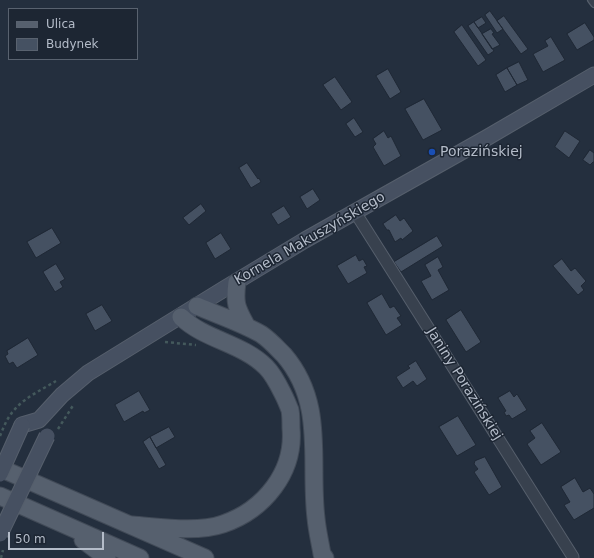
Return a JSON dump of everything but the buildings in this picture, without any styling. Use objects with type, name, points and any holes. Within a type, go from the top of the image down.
[{"type":"main road","points":[[237,282],[235,295],[236,306],[247,327]]},
{"type":"main road","points":[[197,306],[262,335],[278,349],[293,366],[303,383],[309,403],[313,434],[316,518],[322,554],[325,558]]},
{"type":"main road","points":[[132,526],[192,529],[222,525],[246,514],[271,493],[286,468],[292,441],[290,411],[279,384],[267,368],[252,355],[190,325],[181,317]]},
{"type":"main road","points":[[0,468],[205,558]]},
{"type":"main road","points":[[0,496],[140,558]]},
{"type":"main road","points":[[56,520],[107,558]]},
{"type":"street","name":"Kornela Makuszyńskiego","points":[[39,420],[62,395],[88,373],[355,212],[594,75]]},
{"type":"street","name":"Janiny Porazińskiej","points":[[355,212],[573,556]]},
{"type":"street","points":[[0,474],[22,425],[39,420],[51,435],[0,534]]},
{"type":"lane","points":[[591,0],[594,4]]},
{"type":"path","points":[[158,341],[200,346]]},
{"type":"path","points":[[51,435],[79,398]]},
{"type":"path","points":[[0,436],[8,418],[15,408]]},
{"type":"path","points":[[1,558],[3,550]]},
{"type":"place","name":"Porazińskiej","points":[[432,152]]}]
